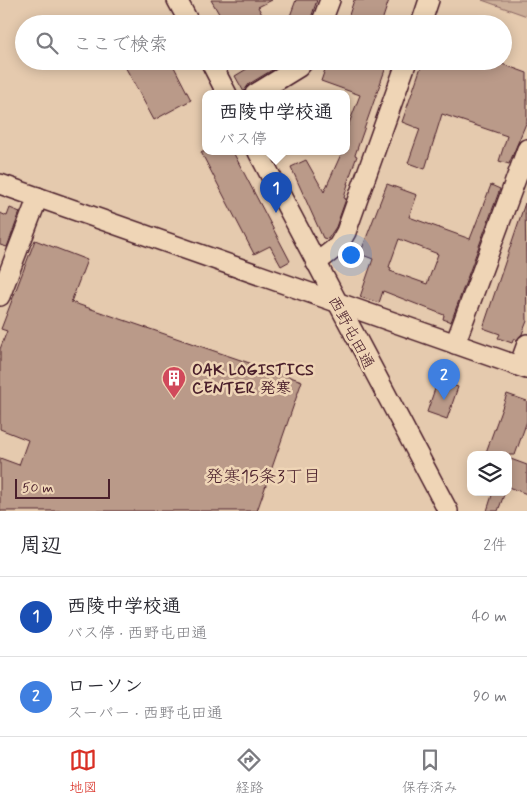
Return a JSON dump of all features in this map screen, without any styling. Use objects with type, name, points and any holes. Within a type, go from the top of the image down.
[{"type":"street","points":[[177,0],[185,15]]},
{"type":"street","points":[[324,15],[330,0]]},
{"type":"street","points":[[423,15],[429,0]]},
{"type":"street","points":[[215,70],[225,90]]},
{"type":"street","points":[[262,90],[294,70]]},
{"type":"street","points":[[316,263],[338,246],[346,232],[404,70]]},
{"type":"street","points":[[455,344],[527,148]]},
{"type":"street","name":"西野屯田通","points":[[260,155],[448,511]]},
{"type":"street","points":[[0,184],[523,368],[527,344]]},
{"type":"street","points":[[0,296],[38,197]]},
{"type":"shaded area","points":[[482,0],[527,0],[527,16]]},
{"type":"building","points":[[211,0],[272,0],[258,7],[262,15],[220,15]]},
{"type":"building","points":[[296,0],[317,0],[312,15],[290,15]]},
{"type":"building","points":[[354,0],[389,0],[384,15],[349,15]]},
{"type":"building","points":[[512,68],[527,73],[527,121],[509,164],[499,161],[507,136],[442,114],[425,169],[408,163],[420,129],[402,122],[420,70],[512,70]]},
{"type":"building","points":[[127,70],[176,70],[191,100],[154,120]]},
{"type":"building","points":[[245,70],[272,70],[249,84],[245,90],[243,90],[235,76]]},
{"type":"building","points":[[325,70],[385,70],[355,155],[357,156],[344,198],[346,199],[336,227],[328,239],[323,238],[291,167],[306,160],[324,192],[341,155],[350,155],[350,121],[360,95],[321,81]]},
{"type":"building","points":[[203,155],[235,155],[290,261],[281,266],[270,246],[254,254]]},
{"type":"building","points":[[387,184],[417,195],[409,217],[470,239],[491,185],[500,189],[451,322],[443,319],[444,315],[383,291],[379,303],[360,297],[373,259],[360,254]],"holes":[[[399,239],[438,254],[427,284],[390,271],[391,268],[389,267]]]},
{"type":"building","points":[[525,203],[527,321],[522,334],[517,340],[514,338],[512,343],[498,338],[500,334],[483,328]]},
{"type":"building","points":[[10,208],[20,212],[7,247],[0,245],[0,213],[7,216]]},
{"type":"building","name":"OAK LOGISTICS CENTER 発寒","points":[[35,240],[87,260],[71,302],[302,381],[257,511],[0,511],[0,458],[19,465],[28,440],[0,429],[0,349],[7,331],[1,329]]},
{"type":"building","points":[[438,380],[458,387],[447,419],[427,412]]},
{"type":"building","points":[[507,394],[527,401],[527,421],[515,455],[512,455],[512,451],[486,451]]},
{"type":"building","points":[[512,459],[527,465],[527,494],[512,488]]},
{"type":"building","points":[[492,496],[504,496],[498,511],[487,511]]},
{"type":"place","name":"西陵中学校通","points":[[276,213]]},
{"type":"place","name":"OAK LOGISTICS CENTER 発寒","points":[[174,399]]},
{"type":"place","name":"ローソン","points":[[444,400]]},
{"type":"district","name":"発寒15条3丁目","points":[[263,476]]}]
